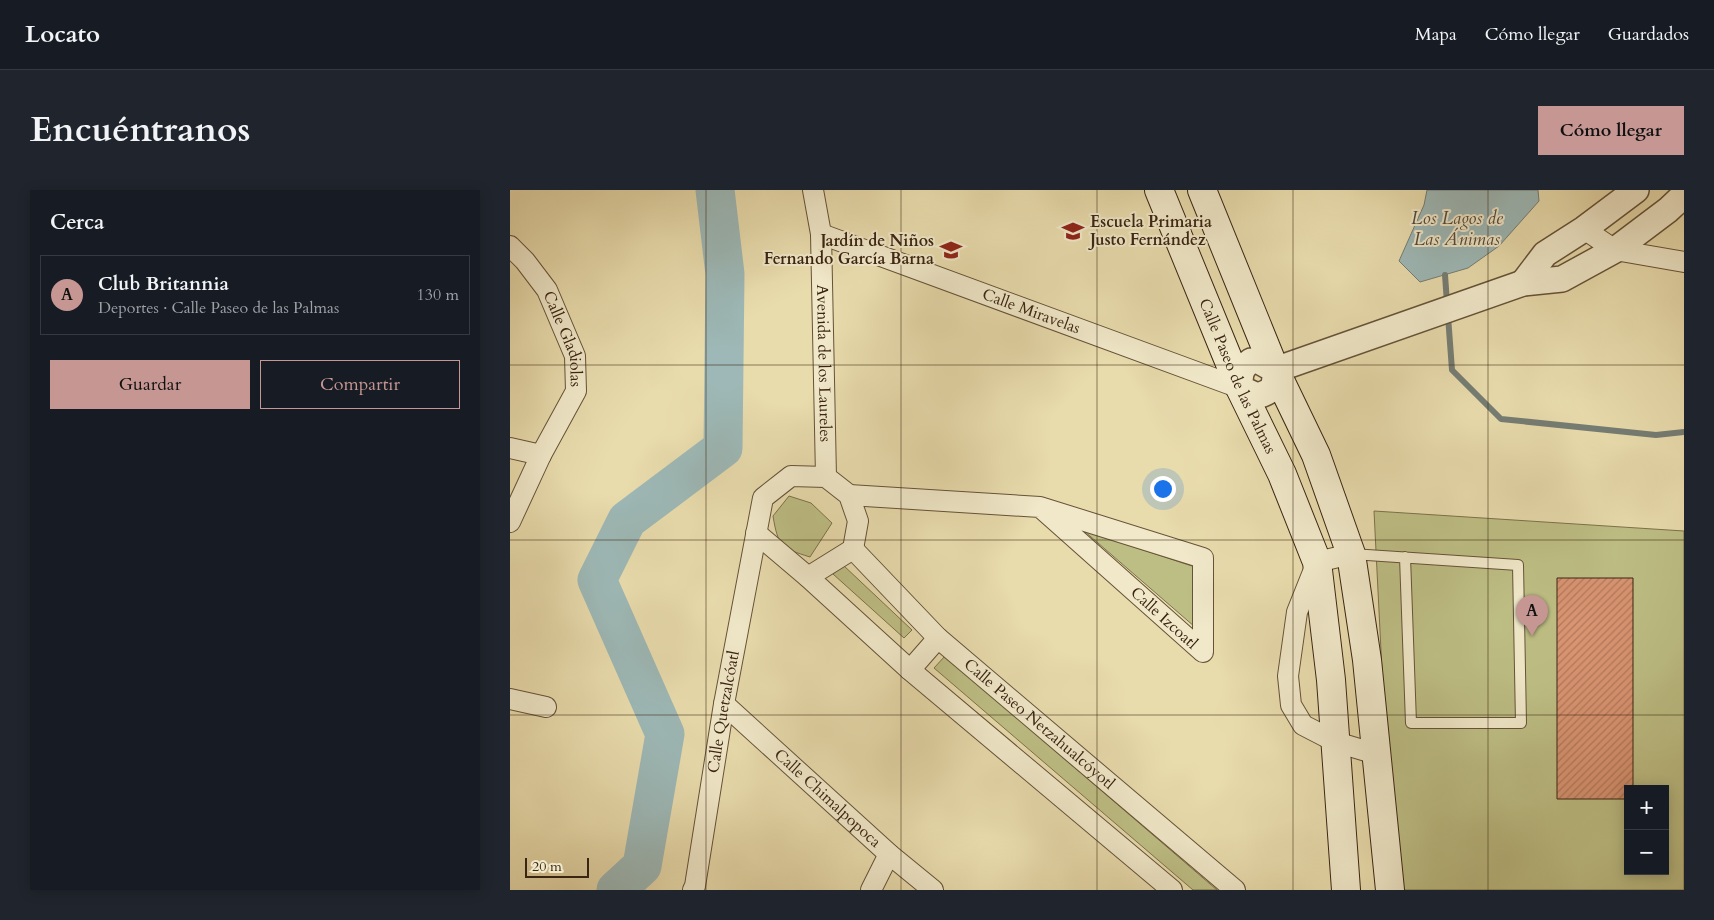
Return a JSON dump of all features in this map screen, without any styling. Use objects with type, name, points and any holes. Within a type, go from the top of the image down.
[{"type":"main road","name":"Calle Paseo de las Palmas","points":[[1159,190],[1240,388],[1282,474],[1317,562],[1331,680],[1346,890]]},
{"type":"main road","points":[[1202,190],[1275,370],[1316,455],[1351,554],[1366,660],[1390,890]]},
{"type":"street","name":"Avenida de los Laureles","points":[[813,190],[821,234],[826,477]]},
{"type":"street","points":[[1524,283],[1545,254],[1636,190]]},
{"type":"street","points":[[1240,388],[1257,396],[1268,393],[1275,384],[1275,370],[1524,283],[1562,279],[1615,250],[1668,210],[1684,195]]},
{"type":"street","points":[[1584,228],[1615,250],[1684,262]]},
{"type":"street","name":"Calle Miravelas","points":[[821,234],[1240,388]]},
{"type":"street","name":"Calle Gladiolas","points":[[510,246],[525,261],[547,290],[575,356],[576,391],[541,455],[510,522]]},
{"type":"street","points":[[510,448],[541,455]]},
{"type":"street","points":[[808,576],[853,549],[858,521],[849,495],[826,477],[791,476],[763,498],[756,533],[808,576],[910,670],[1172,890]]},
{"type":"street","name":"Calle Izcoatl","points":[[849,495],[1040,507],[1203,558],[1203,652],[1040,507]]},
{"type":"street","name":"Calle Quetzalcóatl","points":[[693,890],[724,704],[756,533]]},
{"type":"street","name":"Calle Paseo Netzahualcóyotl","points":[[853,549],[938,638],[1235,890]]},
{"type":"street","points":[[1351,554],[1317,562],[1297,612],[1288,676],[1291,705],[1303,725],[1336,742],[1376,754]]},
{"type":"street","points":[[910,670],[938,638]]},
{"type":"street","points":[[510,699],[546,707]]},
{"type":"street","name":"Calle Chimalpopoca","points":[[724,704],[889,854],[933,890]]},
{"type":"street","points":[[871,890],[889,854]]},
{"type":"lane","points":[[1351,554],[1518,565],[1521,723],[1411,724],[1406,558]]},
{"type":"green space","points":[[789,496],[811,503],[832,523],[810,557],[787,548],[779,540],[773,516]]},
{"type":"green space","points":[[1374,511],[1684,531],[1684,890],[1393,890]]},
{"type":"green space","points":[[1083,530],[1198,568],[1195,627]]},
{"type":"green space","points":[[843,565],[912,630],[904,638],[833,574]]},
{"type":"green space","points":[[945,656],[1217,890],[1193,890],[934,668]]},
{"type":"water","name":"Los Lagos de Las Ánimas","points":[[1427,190],[1538,190],[1539,201],[1499,246],[1468,268],[1420,282],[1399,261],[1424,205]]},
{"type":"building","points":[[1557,578],[1633,578],[1633,785],[1624,785],[1624,799],[1557,799]]},
{"type":"waterway","points":[[616,890],[642,866],[665,734],[597,580],[627,520],[723,448],[725,274],[715,190]]},
{"type":"waterway","points":[[1445,275],[1447,303]]},
{"type":"waterway","points":[[1448,316],[1452,370],[1501,419],[1656,435],[1684,432]]},
{"type":"place","name":"Escuela Primaria Justo Fernández","points":[[1073,231]]},
{"type":"place","name":"Jardín de Niños Fernando García Barna","points":[[951,250]]},
{"type":"place","name":"Club Britannia","points":[[1532,636]]}]
